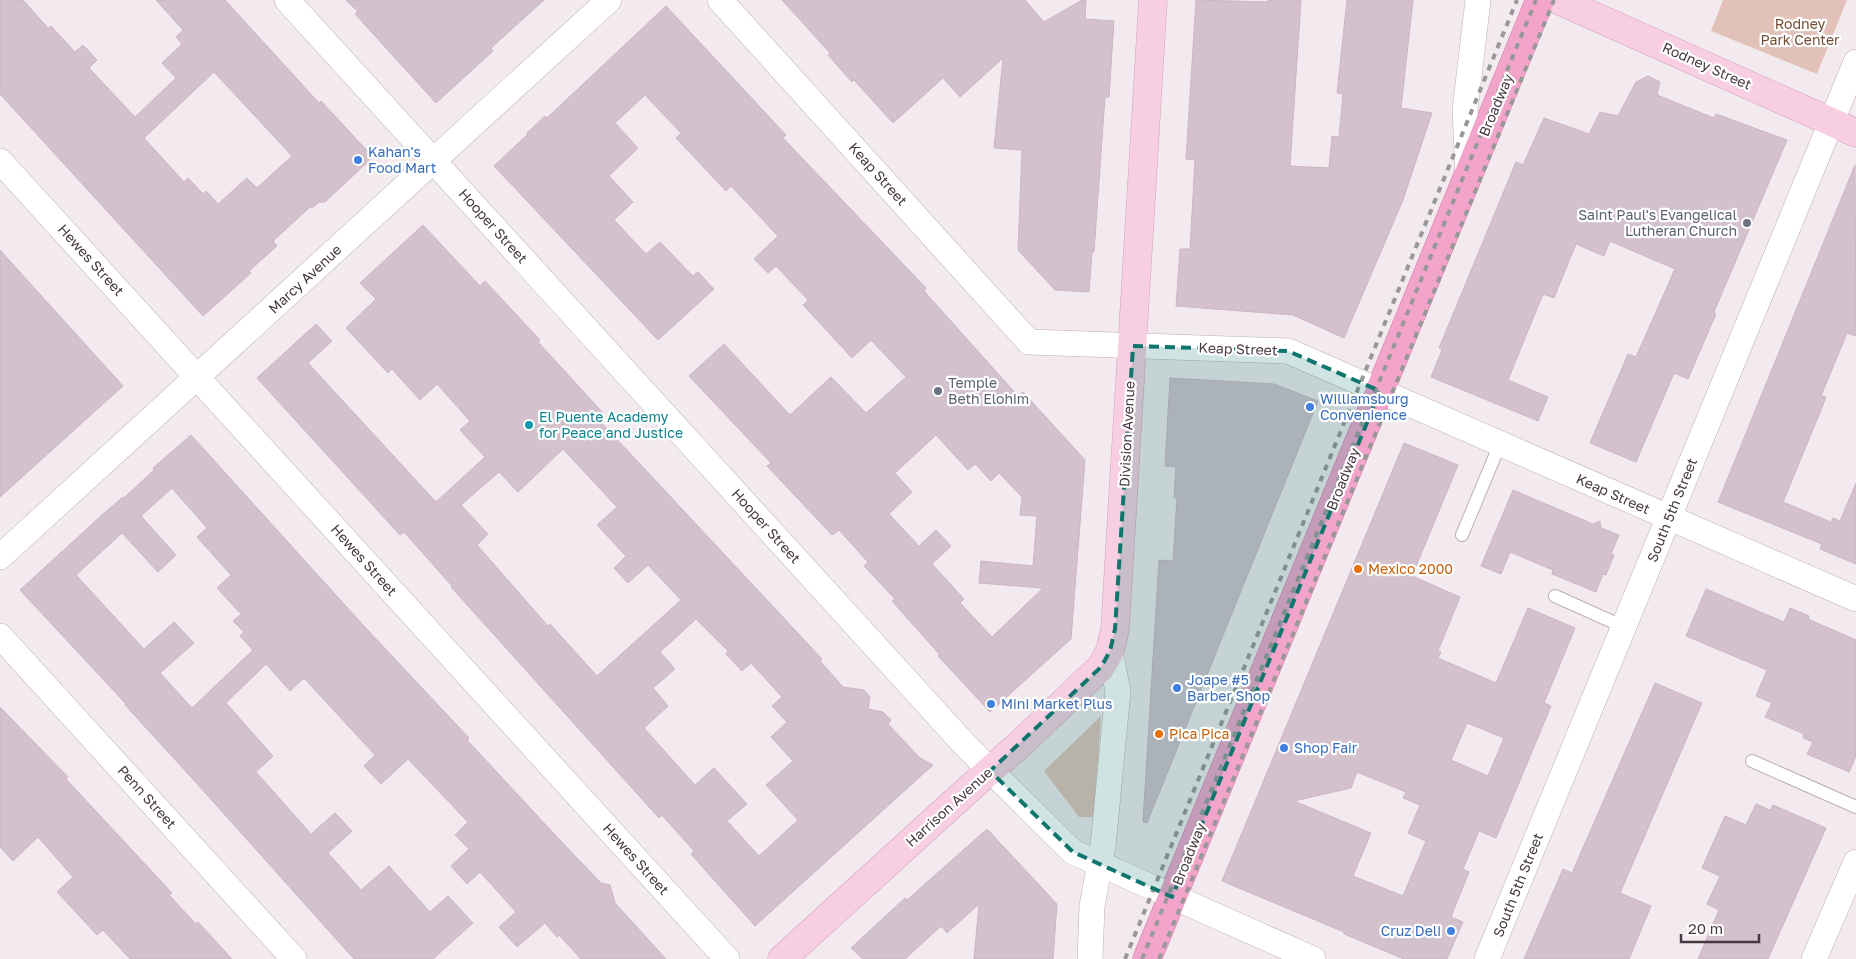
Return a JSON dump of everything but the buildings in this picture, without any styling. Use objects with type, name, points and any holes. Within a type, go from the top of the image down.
[{"type":"main road","name":"Broadway","points":[[1147,959],[1540,0]]},
{"type":"street","name":"Hooper Street","points":[[286,0],[990,771],[1073,852],[1313,959]]},
{"type":"street","name":"Marcy Avenue","points":[[0,557],[609,0]]},
{"type":"street","name":"Keap Street","points":[[720,0],[1029,342],[1288,350],[1856,599]]},
{"type":"street","points":[[1468,174],[1465,110],[1478,0]]},
{"type":"street","name":"Rodney Street","points":[[1558,0],[1856,133]]},
{"type":"street","name":"Division Avenue","points":[[1099,865],[1104,846],[1118,691],[1110,651],[1115,630],[1133,346],[1150,3]]},
{"type":"street","name":"South 5th Street","points":[[1488,959],[1856,62]]},
{"type":"street","name":"Hewes Street","points":[[0,161],[727,959]]},
{"type":"street","name":"Penn Street","points":[[0,636],[294,959]]},
{"type":"street","name":"Harrison Avenue","points":[[782,959],[1101,668],[1110,651]]},
{"type":"street","points":[[1814,959],[1856,862]]},
{"type":"street","points":[[1090,959],[1092,906],[1099,865]]},
{"type":"lane","points":[[1462,535],[1500,444]]},
{"type":"lane","points":[[1555,596],[1624,627]]},
{"type":"lane","points":[[1752,761],[1856,807]]},
{"type":"highlighted area","points":[[1133,346],[1288,351],[1380,391],[1172,897],[1073,852],[990,771],[1101,667],[1110,651],[1115,629]]},
{"type":"green space","name":"Rodney Park Center","points":[[1723,0],[1847,0],[1817,74],[1711,31]]},
{"type":"green space","points":[[1101,716],[1094,817],[1079,817],[1044,771]]},
{"type":"railway","points":[[1125,959],[1517,0]]},
{"type":"railway","points":[[1142,959],[1536,0]]},
{"type":"railway","points":[[1159,959],[1554,0]]},
{"type":"place","name":"Kahan's Food Mart","points":[[358,160]]},
{"type":"place","name":"Saint Paul's Evangelical Lutheran Church","points":[[1747,223]]},
{"type":"place","name":"Temple Beth Elohim","points":[[938,391]]},
{"type":"place","name":"Williamsburg Convenience","points":[[1310,407]]},
{"type":"place","name":"El Puente Academy for Peace and Justice","points":[[529,425]]},
{"type":"place","name":"Mexico 2000","points":[[1358,569]]},
{"type":"place","name":"Joape #5 Barber Shop","points":[[1177,688]]},
{"type":"place","name":"Mini Market Plus","points":[[991,704]]},
{"type":"place","name":"Pica Pica","points":[[1159,734]]},
{"type":"place","name":"Shop Fair","points":[[1284,748]]},
{"type":"place","name":"Cruz Deli","points":[[1451,931]]}]
